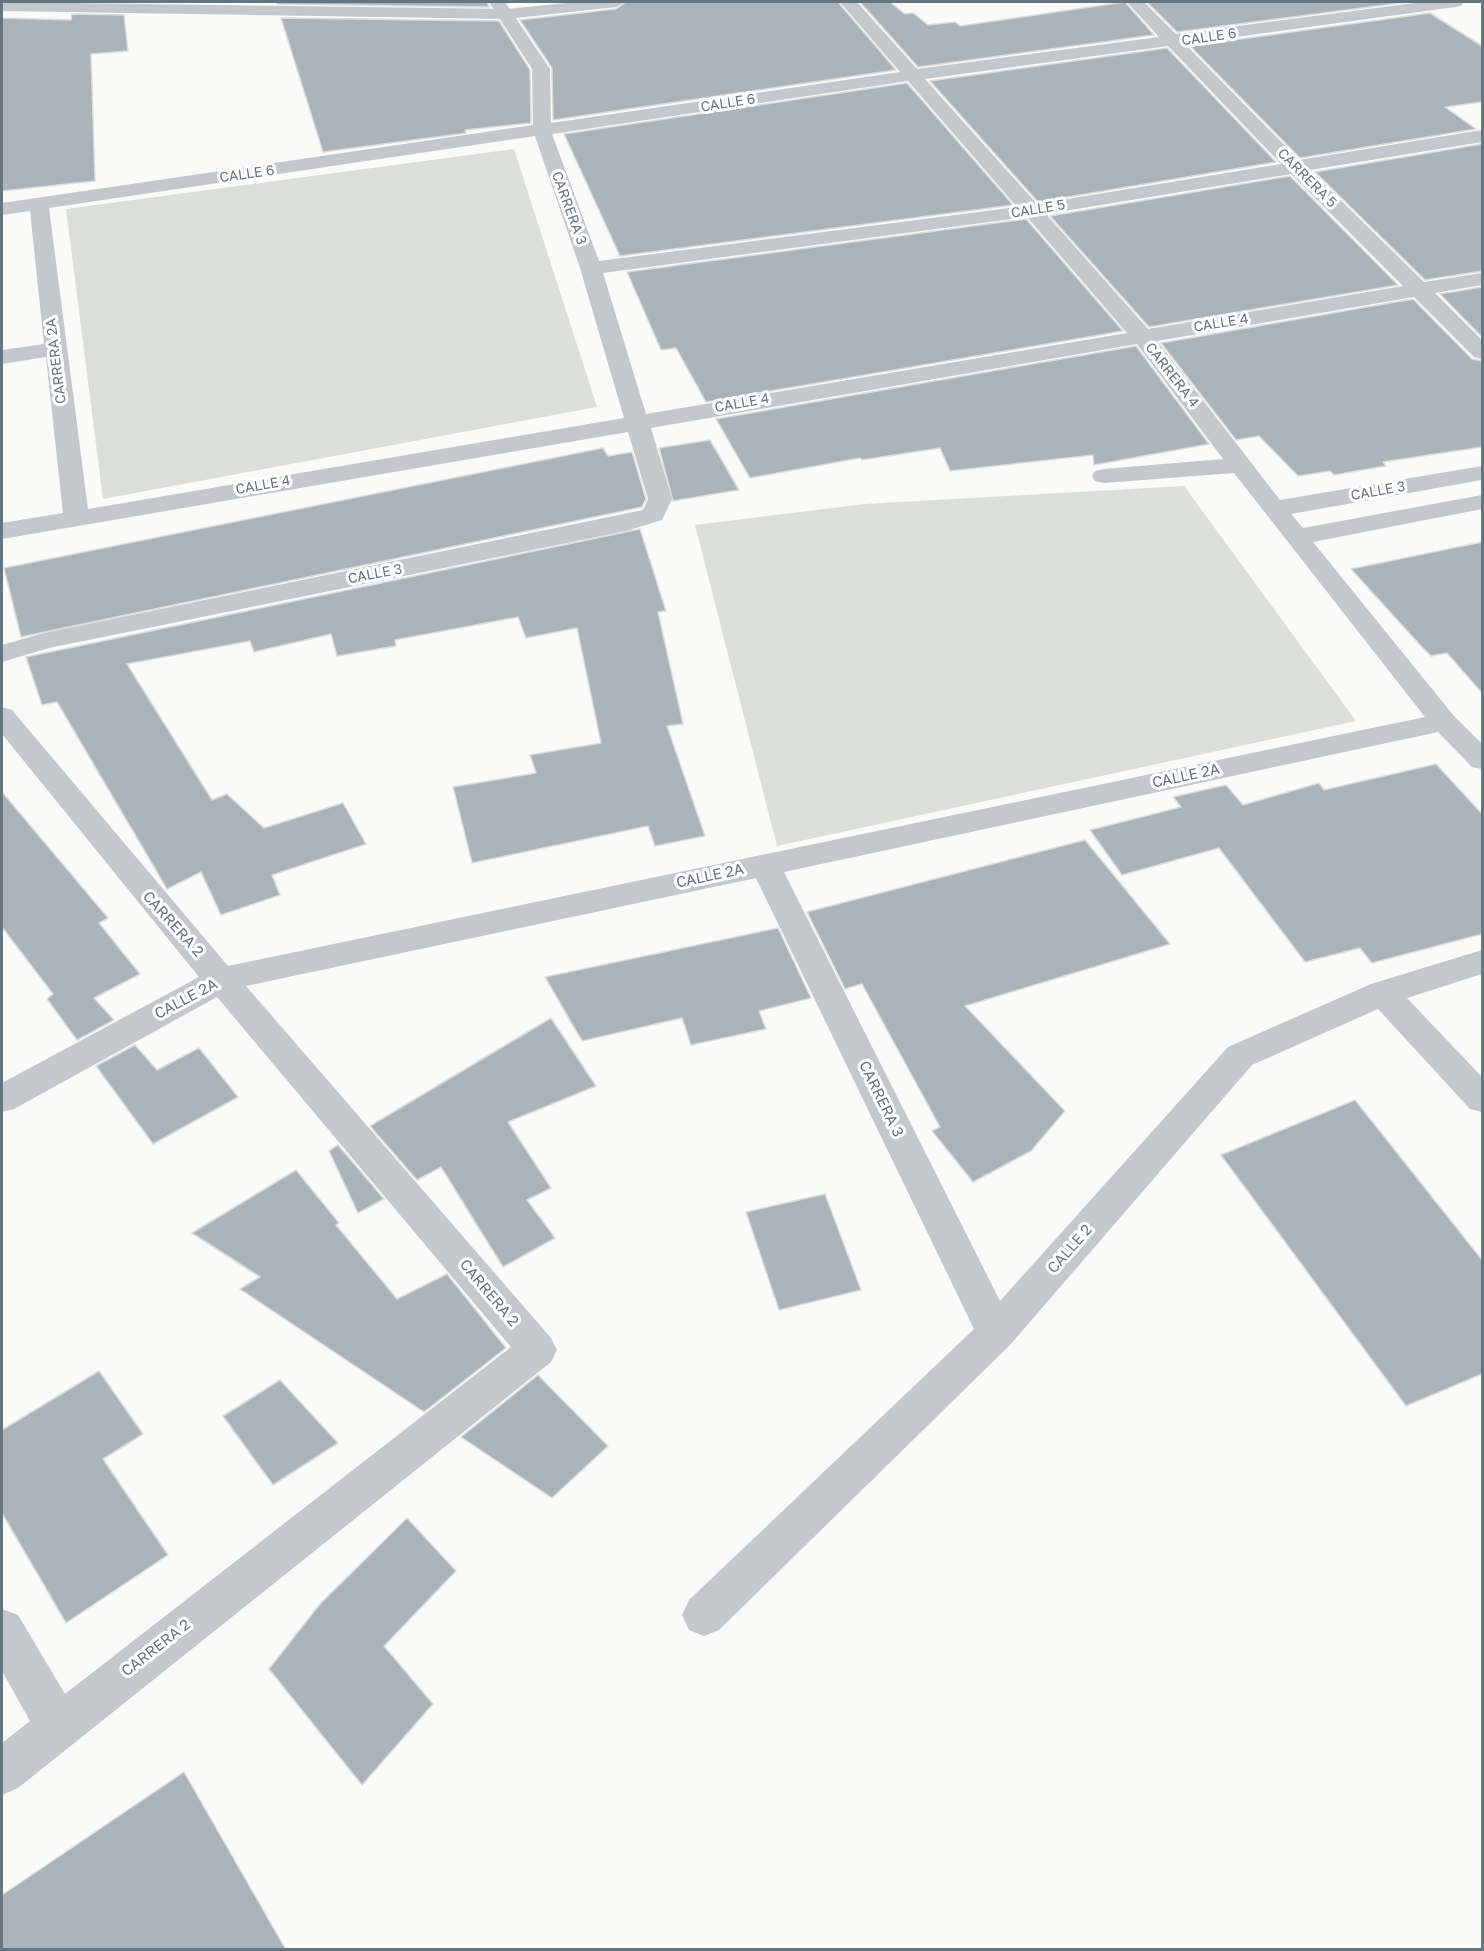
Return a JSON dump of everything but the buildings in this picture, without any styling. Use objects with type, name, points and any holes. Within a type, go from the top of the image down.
[{"type":"street","points":[[2,6],[502,8],[616,2]]},
{"type":"street","name":"CARRERA 4","points":[[848,2],[1142,336],[1274,509],[1444,722],[1482,760]]},
{"type":"street","name":"CARRERA 5","points":[[1135,2],[1295,167],[1482,352]]},
{"type":"street","name":"CALLE 6","points":[[2,209],[914,75],[1455,2]]},
{"type":"street","name":"CARRERA 3","points":[[502,8],[541,69],[542,131],[591,268],[637,421]]},
{"type":"street","name":"CALLE 5","points":[[591,268],[1030,211],[1482,136]]},
{"type":"street","name":"CARRERA 2A","points":[[39,204],[54,349],[76,517]]},
{"type":"street","name":"CALLE 4","points":[[2,531],[637,421],[1482,279]]},
{"type":"street","points":[[2,357],[54,349]]},
{"type":"street","name":"CALLE 3","points":[[2,654],[44,641],[626,523],[653,515],[660,499],[637,421]]},
{"type":"street","points":[[1104,476],[1241,465]]},
{"type":"street","name":"CALLE 3","points":[[1274,509],[1482,473]]},
{"type":"street","name":"CALLE 3","points":[[1297,537],[1482,502]]},
{"type":"street","name":"CARRERA 2","points":[[2,716],[136,882],[223,980],[537,1350],[57,1725],[2,1772]]},
{"type":"street","name":"CALLE 2A","points":[[2,1098],[223,980],[1444,722]]},
{"type":"street","name":"CARRERA 3","points":[[765,864],[996,1333]]},
{"type":"street","name":"CALLE 2","points":[[704,1615],[996,1333],[1240,1056],[1383,993],[1482,962]]},
{"type":"street","points":[[1383,993],[1482,1099]]},
{"type":"street","points":[[2,1630],[57,1725]]},
{"type":"shaded area","points":[[514,149],[597,407],[103,499],[66,209]]},
{"type":"shaded area","points":[[1184,486],[1356,721],[777,846],[695,525],[865,504]]}]
